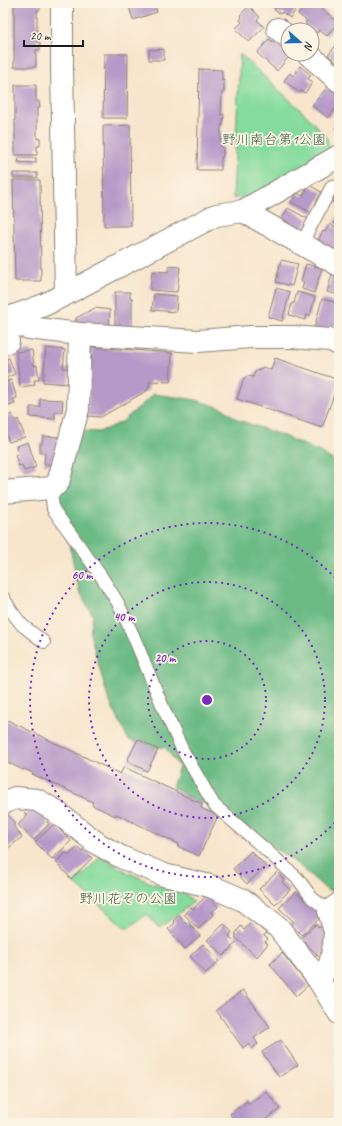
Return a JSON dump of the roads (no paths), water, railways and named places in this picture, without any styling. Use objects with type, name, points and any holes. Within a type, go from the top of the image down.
[{"type":"street","points":[[62,3],[66,294]]},
{"type":"street","points":[[317,62],[339,81]]},
{"type":"street","points":[[4,331],[44,304],[66,294],[216,215],[243,211],[339,156]]},
{"type":"street","points":[[243,211],[339,265]]},
{"type":"street","points":[[4,331],[29,328],[80,334],[198,341],[251,337],[336,337]]},
{"type":"street","points":[[3,492],[51,488],[58,483],[78,409],[80,334]]},
{"type":"street","points":[[3,803],[15,798],[37,800],[54,810],[98,844],[121,857],[164,875],[210,886],[242,900],[278,928],[318,980],[339,1013]]},
{"type":"street","points":[[318,980],[330,965],[335,932],[334,907]]},
{"type":"lane","points":[[302,243],[332,186]]},
{"type":"lane","points":[[51,488],[53,509],[101,576],[118,603],[183,751],[214,805],[298,879],[312,898],[334,907]]},
{"type":"lane","points":[[3,597],[22,625],[44,642]]},
{"type":"park label","name":"野川南台第1公園","points":[[274,139]]},
{"type":"park label","name":"野川花ぞの公園","points":[[128,898]]}]
